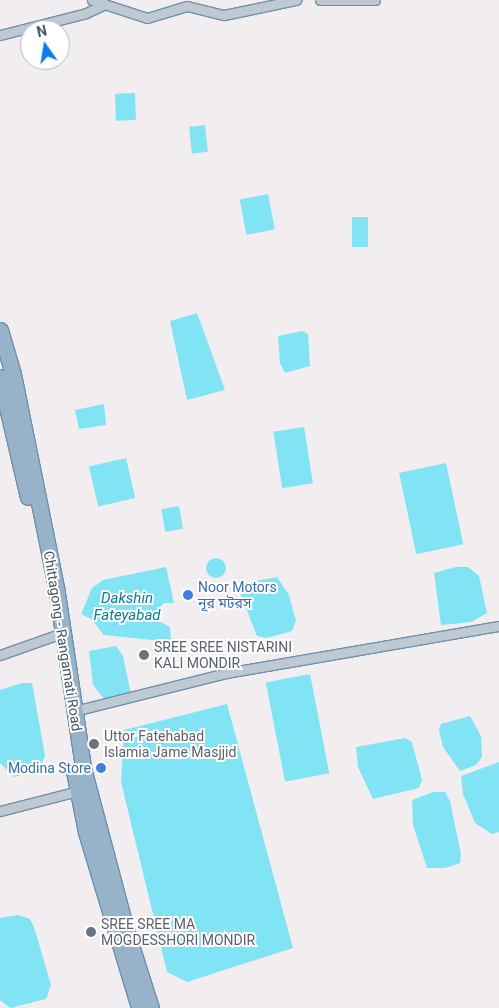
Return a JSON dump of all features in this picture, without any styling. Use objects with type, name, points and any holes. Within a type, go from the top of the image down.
[{"type":"highway","name":"Chittagong - Rangamati Road","points":[[0,330],[14,374],[57,593],[74,711],[99,834],[151,1008]]},
{"type":"highway","name":"Chittagong - Rangamati Road","points":[[0,377],[47,579],[78,792],[140,1008]]},
{"type":"street","points":[[92,0],[147,18],[187,6],[224,15],[296,0]]},
{"type":"street","points":[[320,0],[375,0]]},
{"type":"street","points":[[0,35],[86,13],[105,4]]},
{"type":"street","points":[[74,711],[226,673],[499,626]]},
{"type":"street","points":[[0,655],[54,636]]},
{"type":"street","points":[[0,811],[78,792]]},
{"type":"water","points":[[135,93],[136,120],[116,121],[115,94]]},
{"type":"water","points":[[205,125],[208,152],[192,154],[189,127]]},
{"type":"water","points":[[268,194],[275,229],[246,235],[240,200]]},
{"type":"water","points":[[352,217],[368,217],[368,247],[352,247]]},
{"type":"water","points":[[197,313],[225,390],[187,400],[170,321]]},
{"type":"water","points":[[302,331],[308,334],[310,366],[285,373],[280,363],[278,336]]},
{"type":"water","points":[[104,404],[106,425],[79,429],[75,410]]},
{"type":"water","points":[[304,427],[313,483],[282,488],[273,432]]},
{"type":"water","points":[[126,458],[135,498],[98,506],[89,467]]},
{"type":"water","points":[[446,463],[463,544],[416,554],[399,473]]},
{"type":"water","points":[[179,506],[183,529],[165,532],[161,509]]},
{"type":"water","points":[[216,558],[223,561],[226,568],[223,575],[216,578],[209,575],[206,568],[209,561]]},
{"type":"water","name":"Dakshin Fateyabad","points":[[166,567],[174,603],[164,603],[158,609],[157,620],[170,627],[171,642],[104,635],[91,619],[81,614],[92,588],[103,580]]},
{"type":"water","points":[[456,567],[468,567],[479,576],[487,613],[471,622],[441,625],[434,573]]},
{"type":"water","points":[[277,577],[289,595],[296,621],[292,631],[267,638],[257,636],[237,585]]},
{"type":"water","points":[[116,646],[123,656],[131,694],[104,699],[93,685],[89,651]]},
{"type":"water","points":[[310,674],[329,773],[285,782],[266,683]]},
{"type":"water","points":[[22,683],[32,683],[45,756],[39,770],[14,777],[0,763],[0,690]]},
{"type":"water","points":[[227,704],[293,948],[187,982],[167,972],[121,782],[124,730]]},
{"type":"water","points":[[470,716],[481,736],[482,757],[476,765],[460,771],[443,747],[439,730],[441,724]]},
{"type":"water","points":[[405,738],[412,742],[422,780],[419,788],[373,799],[358,767],[356,747]]},
{"type":"water","points":[[499,762],[499,832],[492,834],[475,823],[463,794],[461,776]]},
{"type":"water","points":[[433,792],[445,792],[450,801],[461,854],[460,863],[445,868],[427,868],[413,825],[412,800]]},
{"type":"water","points":[[18,915],[30,919],[34,927],[51,985],[46,999],[10,1008],[0,1000],[0,918]]},
{"type":"place","name":"Noor Motors নূর মটরস","points":[[188,595]]},
{"type":"place","name":"SREE SREE NISTARINI KALI MONDIR","points":[[144,655]]},
{"type":"place","name":"Uttor Fatehabad Islamia Jame Masjjid","points":[[94,744]]},
{"type":"place","name":"Modina Store","points":[[101,768]]},
{"type":"place","name":"SREE SREE MA MOGDESSHORI MONDIR","points":[[91,932]]}]
